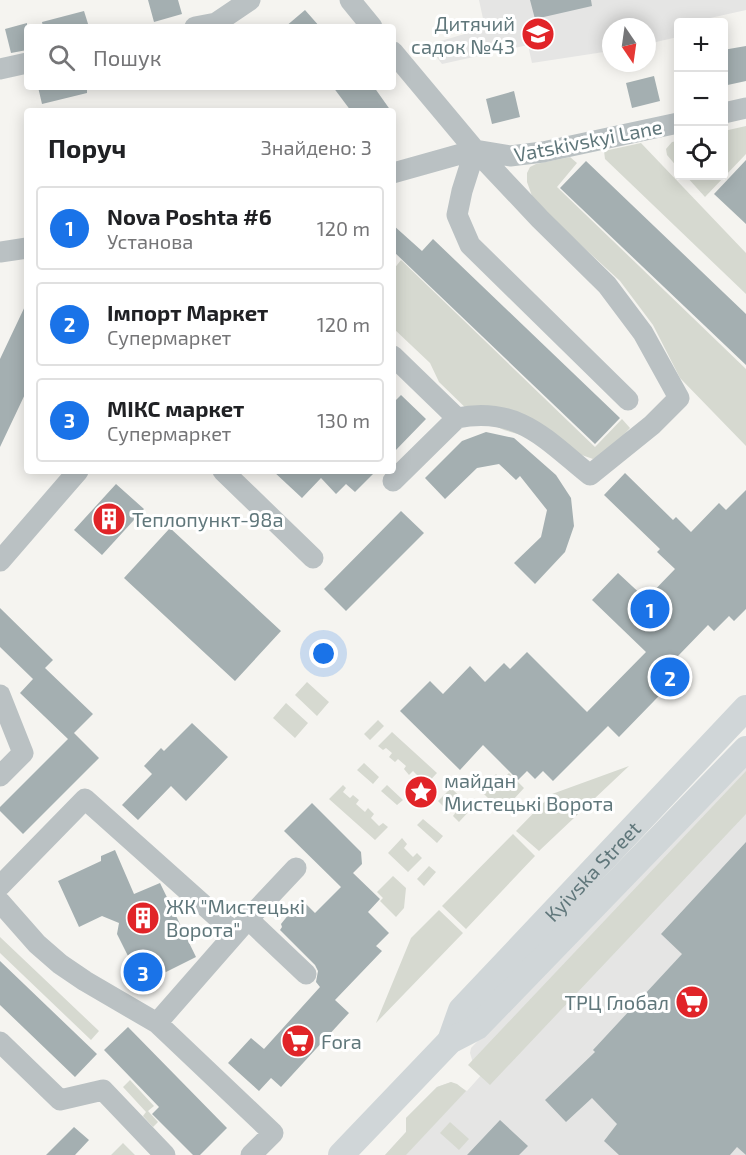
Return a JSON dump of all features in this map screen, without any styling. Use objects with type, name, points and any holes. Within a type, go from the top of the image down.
[{"type":"main road","name":"Kyivska Street","points":[[450,1041],[461,1010],[746,708]]},
{"type":"main road","name":"Kyivska Street","points":[[341,1155],[450,1041],[477,1027],[746,749]]},
{"type":"street","points":[[208,24],[216,22],[250,0]]},
{"type":"street","points":[[350,0],[370,24]]},
{"type":"street","points":[[393,481],[457,418],[472,415],[510,418],[525,425],[590,475],[652,425],[679,398],[643,333],[607,285],[475,150],[396,56]]},
{"type":"street","points":[[0,69],[24,64]]},
{"type":"street","points":[[728,112],[746,108]]},
{"type":"street","name":"Vatskivskyi Lane","points":[[396,172],[475,150],[510,156],[543,152],[674,124]]},
{"type":"street","points":[[475,150],[462,191],[458,215],[470,244],[628,400]]},
{"type":"street","points":[[0,252],[24,248]]},
{"type":"street","points":[[397,366],[457,418]]},
{"type":"street","points":[[0,561],[75,474]]},
{"type":"street","points":[[226,474],[313,558]]},
{"type":"street","points":[[0,695],[23,753],[0,776]]},
{"type":"street","points":[[0,886],[84,799],[242,926],[306,974]]},
{"type":"street","points":[[157,1023],[296,868]]},
{"type":"street","points":[[0,902],[37,944],[60,964],[157,1023],[273,1133],[251,1155]]},
{"type":"street","points":[[0,1042],[60,1100],[103,1090],[165,1155]]},
{"type":"shaded area","name":"Дитячий садок №43","points":[[479,0],[746,0],[746,10],[710,18],[674,18],[674,38],[656,42],[656,18],[602,18],[602,52],[532,63],[528,45],[442,64],[427,45],[485,28]]},
{"type":"shaded area","points":[[746,126],[746,154],[728,173],[728,130]]},
{"type":"shaded area","points":[[674,142],[674,163],[667,155],[666,149]]},
{"type":"shaded area","points":[[641,143],[746,253],[746,294],[605,159],[604,151]]},
{"type":"shaded area","points":[[570,157],[577,163],[557,187],[746,369],[746,446],[680,378],[653,325],[620,281],[556,222],[532,196],[527,182],[530,167]]},
{"type":"shaded area","points":[[690,180],[721,180],[705,197]]},
{"type":"shaded area","points":[[401,260],[595,447],[622,419],[630,428],[607,453],[593,459],[504,430],[475,417],[439,382],[430,363],[396,331],[396,266]]},
{"type":"shaded area","points":[[307,682],[329,702],[317,716],[295,695]]},
{"type":"shaded area","points":[[286,703],[308,723],[295,738],[273,718]]},
{"type":"shaded area","points":[[378,720],[384,726],[370,740],[364,734]]},
{"type":"shaded area","points":[[392,732],[437,773],[423,788],[417,782],[420,778],[413,771],[409,775],[404,769],[406,766],[398,759],[395,762],[389,757],[392,753],[378,746]]},
{"type":"shaded area","points":[[364,763],[379,777],[373,784],[357,770]]},
{"type":"shaded area","points":[[746,763],[746,1155],[385,1155],[406,1132],[406,1118],[437,1087],[451,1082],[467,1091],[484,1072],[473,1063],[471,1048]]},
{"type":"shaded area","points":[[629,766],[539,851],[516,831],[552,794]]},
{"type":"shaded area","points":[[746,771],[746,814],[490,1085],[468,1065]]},
{"type":"shaded area","points":[[509,773],[524,788],[513,800],[493,803],[480,790],[496,774],[502,780]]},
{"type":"shaded area","points":[[343,785],[346,788],[343,792],[350,798],[353,795],[359,800],[356,804],[365,812],[368,808],[374,814],[371,818],[379,826],[383,823],[388,827],[375,840],[329,799]]},
{"type":"shaded area","points":[[387,785],[403,800],[397,805],[381,791]]},
{"type":"shaded area","points":[[451,788],[472,808],[459,822],[453,816],[456,812],[448,805],[445,808],[438,801]]},
{"type":"shaded area","points":[[423,819],[443,836],[437,843],[417,825]]},
{"type":"shaded area","points":[[513,834],[535,856],[466,929],[442,906]]},
{"type":"shaded area","points":[[402,838],[407,844],[404,848],[413,857],[417,853],[422,858],[408,872],[388,853]]},
{"type":"shaded area","points":[[429,866],[436,872],[424,886],[417,879]]},
{"type":"shaded area","points":[[393,876],[406,888],[404,908],[396,917],[380,901],[383,898],[377,892]]},
{"type":"shaded area","points":[[439,910],[463,933],[376,1023],[411,938]]},
{"type":"shaded area","points":[[0,937],[99,1031],[91,1040],[0,953]]},
{"type":"shaded area","points":[[130,1080],[154,1106],[148,1111],[158,1122],[153,1127],[143,1116],[146,1112],[123,1087]]},
{"type":"shaded area","points":[[451,1082],[466,1091],[406,1155],[385,1155],[406,1132],[406,1118],[437,1087]]},
{"type":"shaded area","points":[[450,1122],[469,1139],[459,1150],[440,1133]]},
{"type":"shaded area","points":[[123,1143],[135,1155],[111,1155]]},
{"type":"building","points":[[148,0],[178,0],[182,14],[154,22]]},
{"type":"building","name":"Дитячий садок №43","points":[[530,0],[591,0],[592,6],[535,19]]},
{"type":"building","points":[[305,10],[317,24],[289,24]]},
{"type":"building","points":[[84,11],[88,24],[42,24],[42,22]]},
{"type":"building","points":[[27,23],[24,24],[24,51],[11,53],[5,29]]},
{"type":"building","points":[[746,46],[746,81],[728,85],[728,49]]},
{"type":"building","points":[[654,76],[660,101],[632,108],[626,83]]},
{"type":"building","points":[[39,90],[87,90],[87,93],[42,104]]},
{"type":"building","points":[[335,90],[376,90],[389,108],[349,108]]},
{"type":"building","points":[[514,91],[520,117],[492,124],[486,99]]},
{"type":"building","points":[[746,160],[746,224],[714,194]]},
{"type":"building","points":[[586,161],[746,314],[746,365],[560,188]]},
{"type":"building","points":[[396,228],[422,251],[433,239],[620,418],[595,444],[396,254]]},
{"type":"building","points":[[24,308],[24,396],[0,447],[0,359]]},
{"type":"building","points":[[401,395],[426,419],[396,450],[396,400]]},
{"type":"building","points":[[486,432],[514,438],[556,475],[571,498],[574,526],[565,552],[535,584],[514,563],[541,537],[547,510],[520,476],[516,480],[499,464],[477,468],[445,499],[425,478],[462,441]]},
{"type":"building","points":[[625,473],[673,520],[676,517],[691,532],[719,503],[726,510],[746,490],[746,609],[734,621],[729,616],[714,631],[708,625],[678,656],[688,666],[619,737],[608,726],[553,781],[543,771],[535,779],[527,771],[518,780],[483,745],[460,770],[400,711],[430,681],[443,694],[470,666],[485,682],[504,663],[510,669],[527,652],[587,712],[646,652],[592,600],[618,573],[646,599],[675,569],[657,552],[660,549],[604,495]]},
{"type":"building","points":[[276,474],[373,474],[355,492],[346,484],[336,494],[321,478],[302,498]]},
{"type":"building","name":"Теплопункт-98а","points":[[116,484],[144,509],[102,555],[74,530]]},
{"type":"building","points":[[401,511],[424,533],[346,611],[324,589]]},
{"type":"building","points":[[170,528],[281,631],[235,681],[124,578]]},
{"type":"building","points":[[0,608],[53,660],[45,668],[93,714],[68,739],[20,693],[33,679],[0,647]]},
{"type":"building","points":[[192,723],[228,757],[186,801],[171,786],[138,820],[122,805],[152,774],[144,766],[161,748],[164,751]]},
{"type":"building","points":[[74,733],[99,758],[23,834],[0,811],[0,807]]},
{"type":"building","points":[[312,803],[361,852],[362,864],[353,873],[380,899],[368,912],[389,933],[376,946],[382,951],[335,1000],[349,1013],[281,1087],[271,1078],[259,1091],[228,1063],[251,1038],[264,1049],[320,987],[316,982],[318,971],[315,965],[280,930],[281,924],[301,899],[315,913],[341,887],[284,831]]},
{"type":"building","name":"ТРЦ Глобал","points":[[746,842],[746,1155],[737,1147],[730,1155],[619,1155],[604,1141],[617,1124],[592,1098],[566,1122],[545,1100],[595,1052],[593,1050],[682,954],[661,934]]},
{"type":"building","name":"ЖК \"Мистецькі Ворота\"","points":[[115,850],[134,894],[160,883],[196,957],[142,984],[117,934],[119,923],[102,916],[79,927],[58,881],[101,861],[101,856]]},
{"type":"building","points":[[0,961],[97,1054],[75,1077],[0,1005]]},
{"type":"building","points":[[128,1027],[227,1128],[200,1155],[193,1155],[152,1114],[159,1107],[104,1050]]},
{"type":"building","points":[[500,1120],[528,1146],[519,1155],[467,1155]]},
{"type":"building","points":[[74,1127],[89,1140],[75,1155],[46,1155]]},
{"type":"place","name":"Дитячий садок №43","points":[[538,34]]},
{"type":"place","name":"Теплопункт-98а","points":[[109,519]]},
{"type":"place","name":"Nova Poshta #6","points":[[650,609]]},
{"type":"place","name":"Імпорт Маркет","points":[[670,677]]},
{"type":"place","name":"майдан Мистецькі Ворота","points":[[421,792]]},
{"type":"place","name":"ЖК \"Мистецькі Ворота\"","points":[[143,918]]},
{"type":"place","name":"МІКС маркет","points":[[143,972]]},
{"type":"place","name":"ТРЦ Глобал","points":[[692,1002]]},
{"type":"place","name":"Fora","points":[[298,1041]]}]
